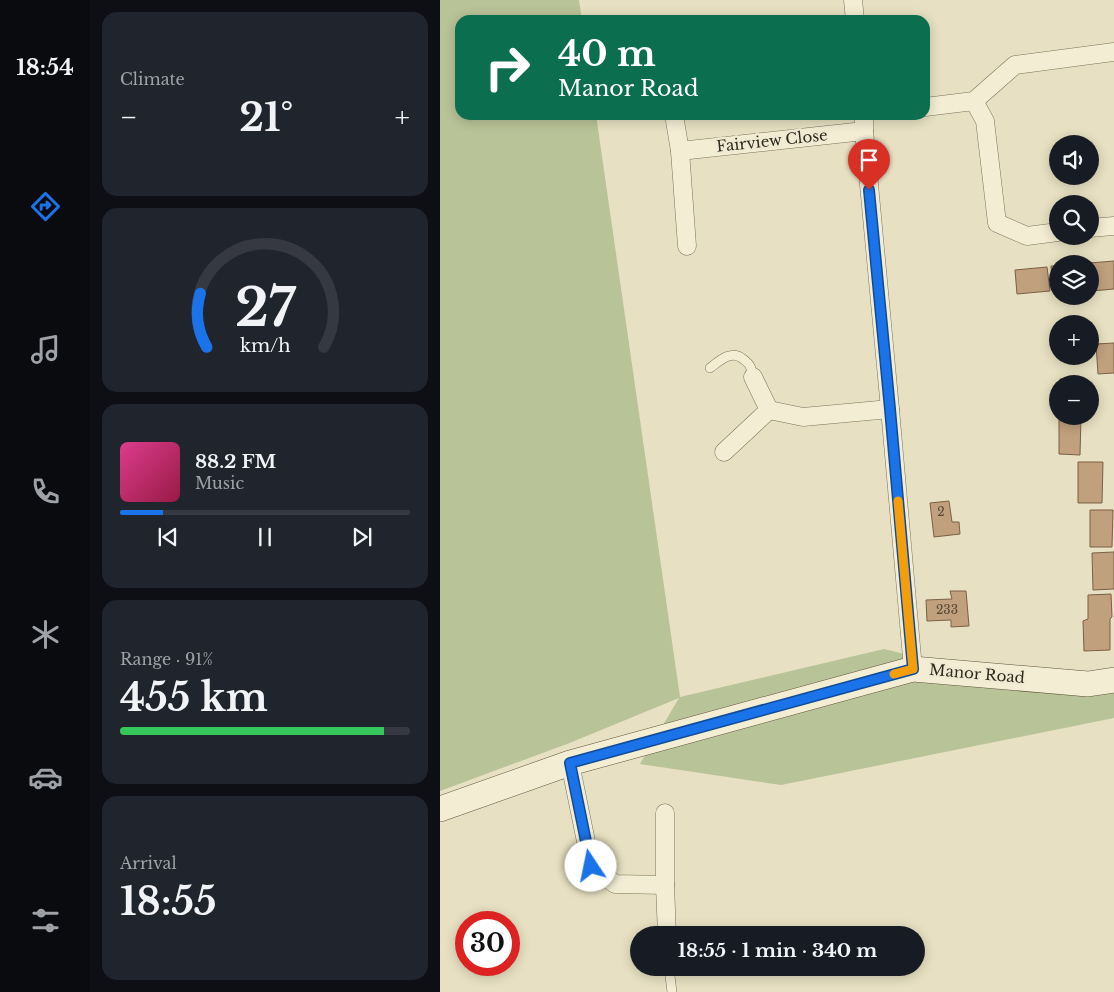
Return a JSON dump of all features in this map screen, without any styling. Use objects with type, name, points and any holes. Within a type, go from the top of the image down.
[{"type":"main road","name":"Manor Road","points":[[440,809],[570,763],[913,669],[1088,684],[1114,680]]},
{"type":"street","points":[[853,0],[854,15]]},
{"type":"street","points":[[930,107],[974,101],[1015,66],[1114,52]]},
{"type":"street","points":[[974,101],[985,121],[997,223],[1027,236],[1049,233]]},
{"type":"street","points":[[675,120],[680,151],[687,246]]},
{"type":"street","name":"Fairview Close","points":[[680,151],[859,120]]},
{"type":"street","points":[[865,120],[913,669]]},
{"type":"street","points":[[1099,227],[1114,226]]},
{"type":"street","points":[[753,377],[769,410]]},
{"type":"street","points":[[769,410],[803,418],[890,409]]},
{"type":"street","points":[[724,452],[769,410]]},
{"type":"street","points":[[570,763],[591,866],[616,884],[665,885]]},
{"type":"street","points":[[665,813],[667,926]]},
{"type":"lane","points":[[710,368],[729,355],[740,356],[750,365],[753,377]]},
{"type":"lane","points":[[670,976],[672,992]]},
{"type":"green space","points":[[440,0],[579,0],[581,15],[455,15],[455,120],[597,120],[680,697],[884,649],[1047,688],[1114,683],[1114,718],[781,785],[640,764],[679,698],[567,744],[440,791]]},
{"type":"building","points":[[1114,261],[1114,289],[1099,290],[1099,262]]},
{"type":"building","points":[[1047,267],[1049,291],[1017,294],[1015,270]]},
{"type":"building","points":[[1114,343],[1114,373],[1098,374],[1099,344]]},
{"type":"building","points":[[1059,425],[1081,425],[1080,455],[1059,454]]},
{"type":"building","points":[[1078,462],[1103,462],[1102,503],[1078,503]]},
{"type":"building","points":[[949,501],[952,522],[959,522],[960,534],[934,537],[930,503]]},
{"type":"building","points":[[1090,510],[1113,510],[1112,547],[1090,547]]},
{"type":"building","points":[[1114,552],[1114,589],[1093,590],[1092,553]]},
{"type":"building","points":[[950,591],[966,591],[969,626],[951,627],[951,620],[927,621],[926,600],[952,599]]},
{"type":"building","points":[[1111,594],[1110,650],[1084,651],[1083,621],[1088,619],[1088,595]]},
{"type":"slow traffic","points":[[894,674],[913,669],[898,501]]},
{"type":"route","points":[[591,866],[570,763],[913,669],[869,190]]}]
